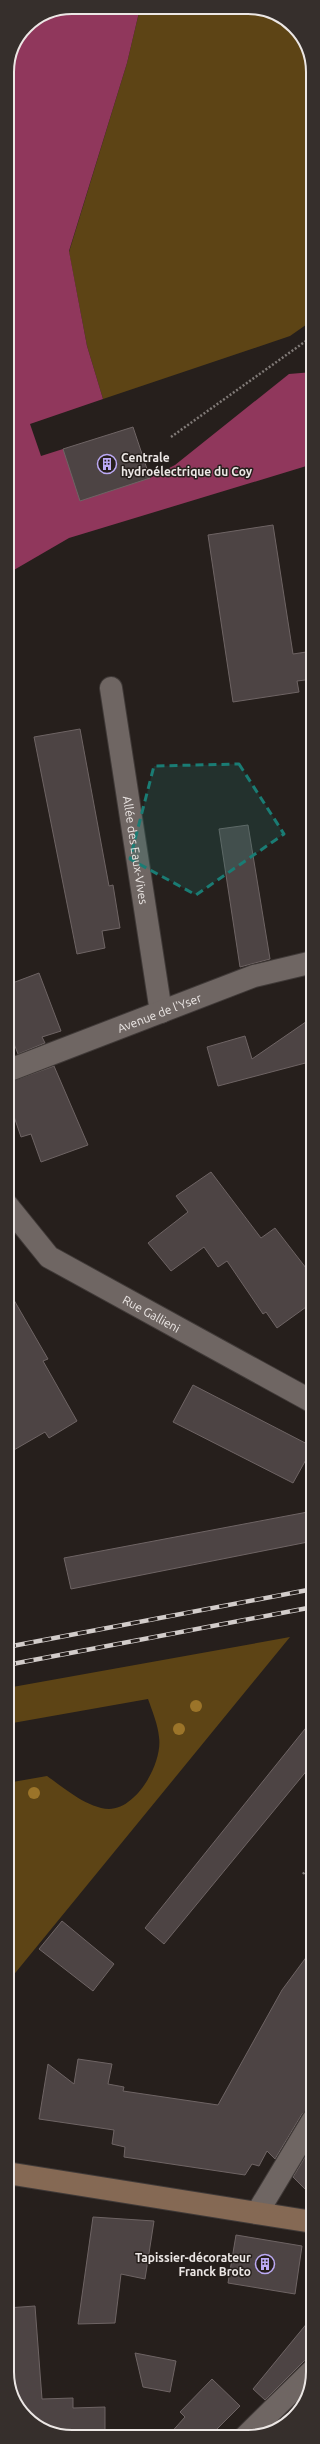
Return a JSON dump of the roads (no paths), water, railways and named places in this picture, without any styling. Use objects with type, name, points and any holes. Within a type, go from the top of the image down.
[{"type":"main road","points":[[14,2174],[306,2221]]},
{"type":"street","name":"Allée des Eaux-Vives","points":[[111,688],[161,1012]]},
{"type":"street","name":"Avenue de l'Yser","points":[[14,1068],[254,976],[306,964]]},
{"type":"street","name":"Rue Gallieni","points":[[14,1214],[49,1257],[306,1398]]},
{"type":"street","points":[[257,2212],[306,2132]]},
{"type":"street","points":[[252,2430],[306,2377]]},
{"type":"railway","points":[[14,1646],[306,1590]]},
{"type":"railway","points":[[14,1664],[306,1608]]},
{"type":"place","name":"Centrale hydroélectrique du Coy","points":[[107,464]]},
{"type":"place","name":"Tapissier-décorateur Franck Broto","points":[[265,2264]]}]
